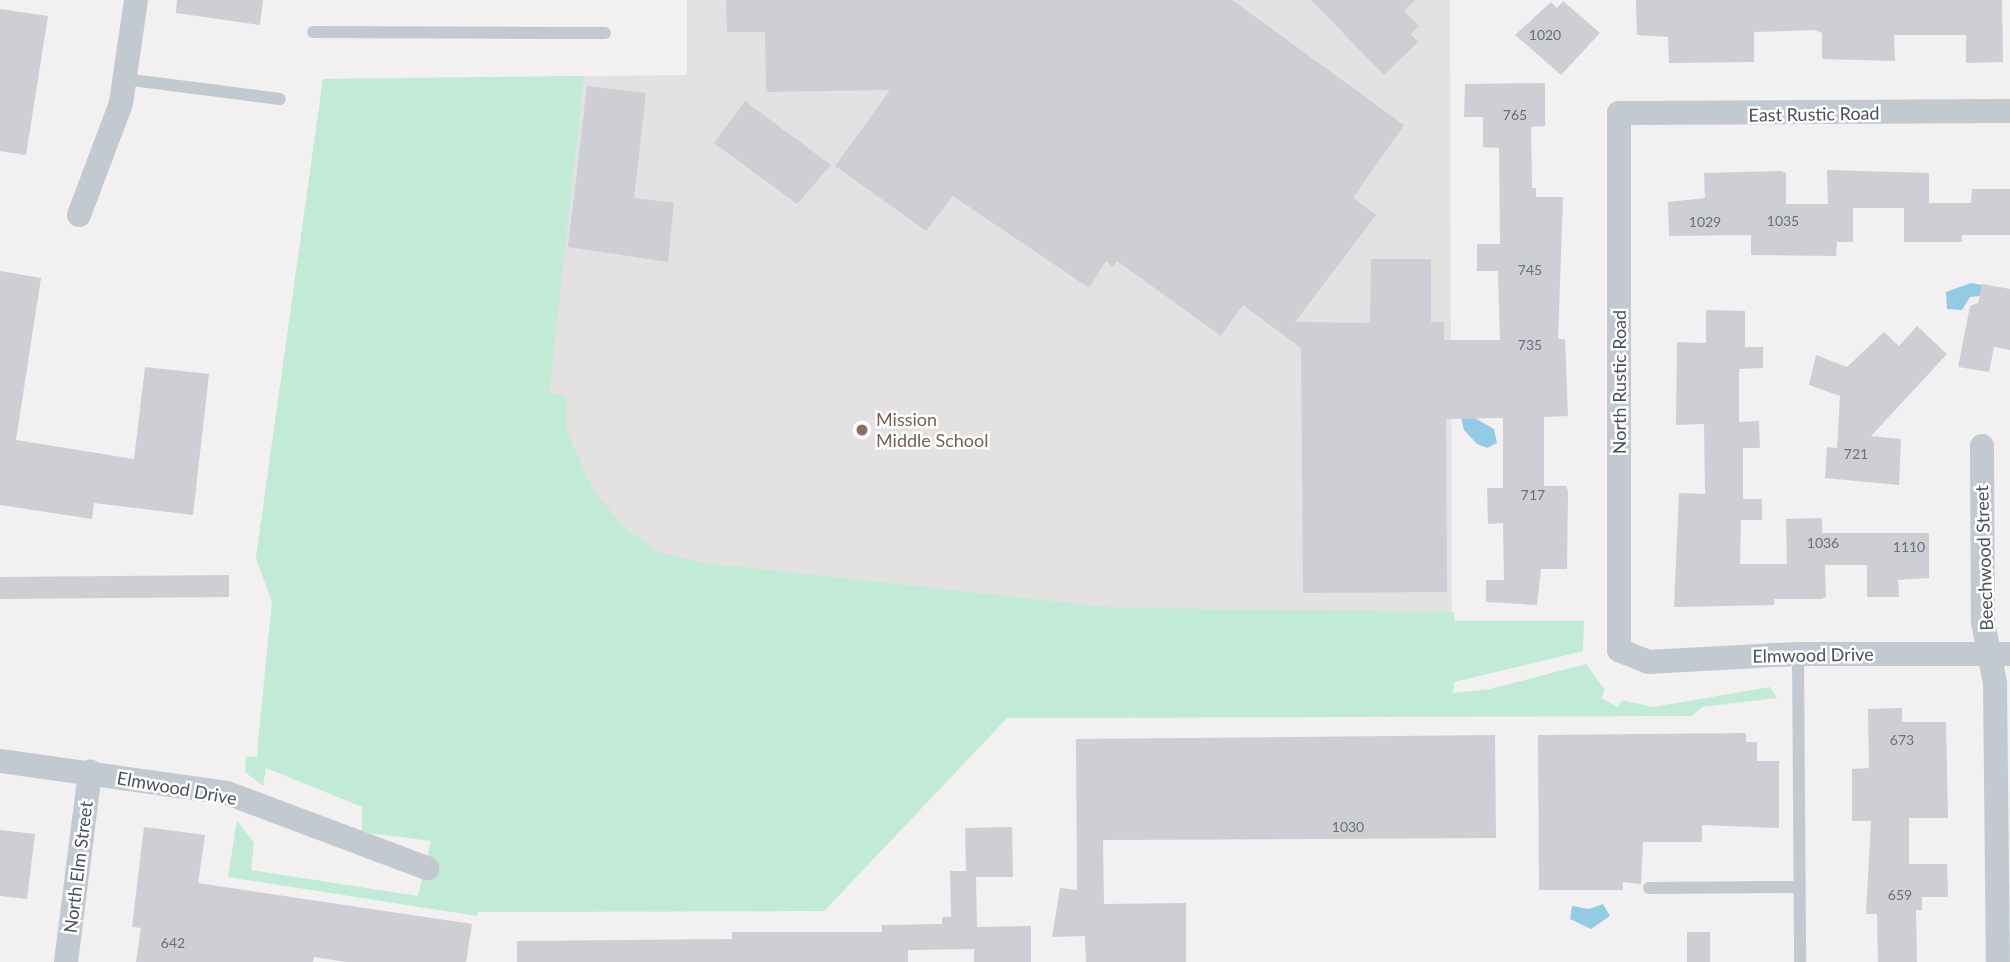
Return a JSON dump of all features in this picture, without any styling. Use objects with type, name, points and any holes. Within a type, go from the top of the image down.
[{"type":"street","points":[[79,215],[121,103],[136,0]]},
{"type":"street","name":"East Rustic Road","points":[[1619,113],[2010,111]]},
{"type":"street","name":"North Rustic Road","points":[[1619,113],[1619,650]]},
{"type":"street","name":"Beechwood Street","points":[[1982,446],[1983,622],[2000,654],[1995,683],[1998,962]]},
{"type":"street","name":"Elmwood Drive","points":[[1619,650],[1648,662],[1798,654],[2000,654]]},
{"type":"street","name":"Elmwood Drive","points":[[0,761],[227,793],[427,868]]},
{"type":"street","name":"North Elm Street","points":[[66,962],[90,772]]},
{"type":"lane","points":[[313,32],[605,33]]},
{"type":"lane","points":[[124,79],[280,99]]},
{"type":"lane","points":[[1798,654],[1800,962]]},
{"type":"lane","points":[[1649,888],[1799,887]]},
{"type":"shaded area","name":"Mission Middle School","points":[[687,0],[1450,0],[1452,716],[1007,718],[824,911],[500,835],[257,750],[272,602],[256,558],[323,79],[687,75]]},
{"type":"green space","points":[[584,76],[549,393],[566,396],[566,430],[593,490],[625,528],[660,553],[705,563],[1117,608],[1454,612],[1455,621],[1584,621],[1583,651],[1454,682],[1453,693],[1490,689],[1586,664],[1605,690],[1601,698],[1618,707],[1622,700],[1653,707],[1770,687],[1777,698],[1702,707],[1692,716],[1007,718],[824,911],[478,912],[477,916],[228,877],[237,820],[254,843],[251,870],[418,896],[431,841],[362,832],[362,807],[266,768],[263,786],[245,772],[246,756],[257,757],[272,602],[256,558],[323,79]]},
{"type":"water","points":[[1971,283],[1982,285],[1980,296],[1970,297],[1962,310],[1947,309],[1946,292]]},
{"type":"water","points":[[1461,417],[1473,417],[1494,429],[1497,443],[1487,448],[1477,444],[1464,430]]},
{"type":"water","points":[[1603,904],[1610,916],[1591,929],[1570,919],[1572,906],[1589,909]]},
{"type":"building","points":[[177,0],[263,0],[260,25],[176,13]]},
{"type":"building","points":[[726,0],[1232,0],[1404,125],[1353,198],[1376,215],[1295,322],[1370,323],[1371,259],[1431,259],[1431,322],[1444,322],[1444,340],[1500,340],[1498,271],[1477,271],[1477,244],[1500,244],[1499,148],[1483,147],[1483,117],[1464,117],[1465,84],[1545,83],[1545,126],[1531,127],[1532,188],[1536,188],[1536,197],[1563,197],[1558,339],[1565,339],[1568,416],[1544,417],[1544,486],[1566,486],[1568,491],[1567,569],[1541,569],[1537,605],[1486,602],[1486,580],[1504,580],[1503,523],[1488,524],[1487,488],[1503,488],[1503,418],[1446,419],[1447,592],[1303,593],[1301,348],[1243,305],[1221,336],[1117,261],[1113,267],[1106,261],[1089,288],[953,196],[926,231],[835,166],[890,90],[766,92],[765,32],[727,32]]},
{"type":"building","points":[[1311,0],[1415,0],[1404,11],[1419,26],[1411,34],[1418,42],[1384,75]]},
{"type":"building","points":[[1636,0],[2002,0],[2003,62],[1966,63],[1966,35],[1894,35],[1895,61],[1822,59],[1822,33],[1814,30],[1754,32],[1754,62],[1669,63],[1668,37],[1637,35]]},
{"type":"building","points":[[1563,1],[1600,33],[1561,75],[1515,35],[1551,2],[1557,8]]},
{"type":"building","points":[[0,9],[48,16],[26,155],[0,151]]},
{"type":"building","points":[[587,86],[646,93],[634,198],[674,203],[668,262],[568,247]]},
{"type":"building","points":[[745,101],[831,165],[797,204],[714,143]]},
{"type":"building","points":[[1827,170],[1929,173],[1929,203],[1971,203],[1972,189],[2010,189],[2010,235],[1962,235],[1962,242],[1904,242],[1904,208],[1853,208],[1853,242],[1837,242],[1836,256],[1751,255],[1751,235],[1669,236],[1668,202],[1705,198],[1704,173],[1781,171],[1786,173],[1786,204],[1828,204]]},
{"type":"building","points":[[0,271],[41,278],[16,440],[134,459],[145,367],[209,374],[193,515],[94,503],[92,519],[0,505]]},
{"type":"building","points":[[1982,284],[2010,289],[2010,350],[1994,347],[1989,372],[1958,367],[1970,306],[1978,303]]},
{"type":"building","points":[[1706,310],[1745,311],[1745,347],[1763,347],[1763,368],[1739,369],[1739,422],[1759,421],[1760,448],[1743,448],[1743,499],[1762,499],[1762,520],[1741,520],[1740,564],[1787,564],[1786,519],[1822,518],[1822,533],[1929,533],[1929,578],[1898,580],[1899,597],[1867,597],[1867,565],[1825,565],[1826,597],[1821,599],[1774,599],[1774,605],[1674,607],[1679,493],[1705,494],[1704,424],[1676,425],[1677,342],[1706,343]]},
{"type":"building","points":[[1917,326],[1947,354],[1871,436],[1901,439],[1899,485],[1825,478],[1827,447],[1837,448],[1840,396],[1809,385],[1816,355],[1847,367],[1884,332],[1899,346]]},
{"type":"building","points":[[229,575],[229,597],[0,599],[0,577]]},
{"type":"building","points":[[1902,708],[1902,722],[1946,722],[1948,818],[1909,818],[1909,864],[1947,864],[1948,897],[1922,897],[1922,910],[1916,910],[1917,962],[1878,962],[1877,914],[1866,914],[1871,821],[1852,821],[1852,769],[1869,768],[1868,709]]},
{"type":"building","points":[[1746,733],[1746,742],[1757,742],[1757,761],[1779,761],[1779,828],[1702,825],[1702,842],[1643,842],[1641,884],[1623,882],[1623,890],[1539,890],[1538,735]]},
{"type":"building","points":[[1495,735],[1496,838],[1103,840],[1104,904],[1186,903],[1186,962],[1086,962],[1085,936],[1052,937],[1060,888],[1077,890],[1076,739]]},
{"type":"building","points":[[144,827],[205,835],[198,883],[472,924],[466,962],[346,962],[314,957],[313,962],[136,962],[141,928],[132,927]]},
{"type":"building","points":[[1012,827],[1013,877],[976,877],[977,927],[1031,926],[1031,962],[974,962],[974,949],[908,950],[908,962],[517,962],[517,941],[732,939],[732,932],[882,932],[882,925],[942,924],[942,917],[951,917],[950,871],[966,871],[965,828]]},
{"type":"building","points":[[0,830],[35,834],[27,899],[0,896]]},
{"type":"building","points":[[1687,932],[1710,932],[1710,962],[1687,962]]},
{"type":"place","name":"Mission Middle School","points":[[862,430]]}]
